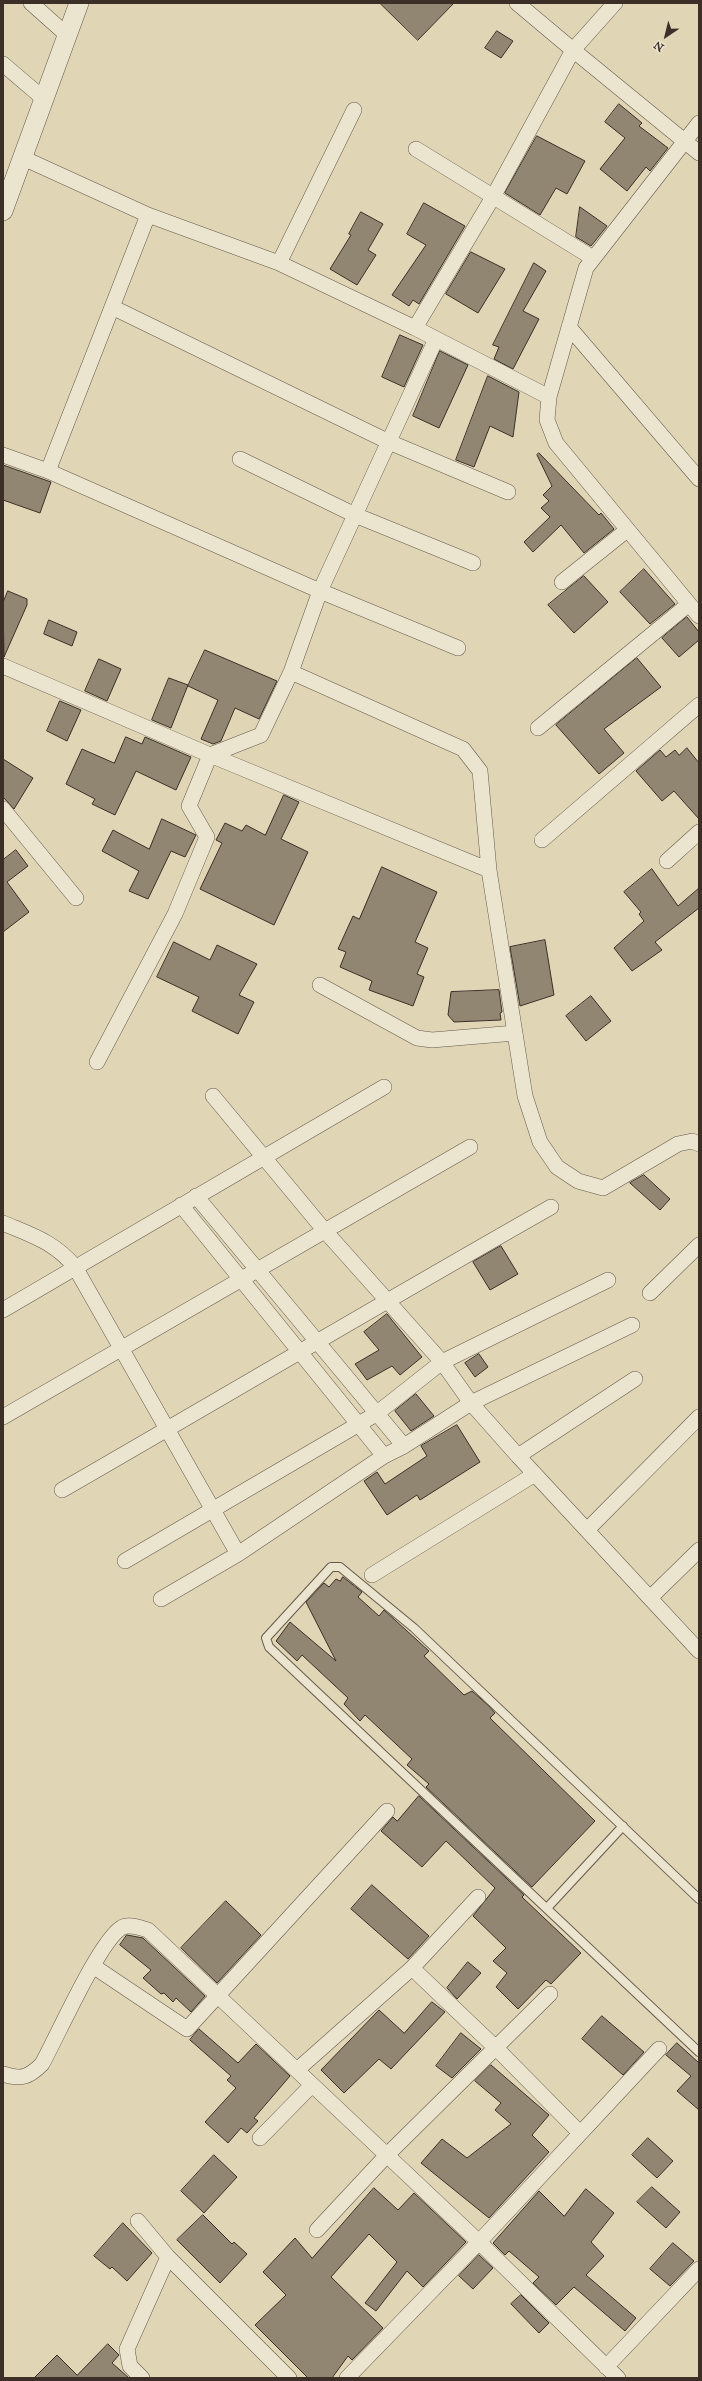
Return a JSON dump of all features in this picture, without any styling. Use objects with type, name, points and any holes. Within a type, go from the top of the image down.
[{"type":"street","points":[[31,3],[67,35]]},
{"type":"street","points":[[3,211],[78,3]]},
{"type":"street","points":[[517,3],[699,153]]},
{"type":"street","points":[[415,328],[492,197],[573,50],[616,3]]},
{"type":"street","points":[[3,64],[44,99]]},
{"type":"street","points":[[279,263],[354,110]]},
{"type":"street","points":[[699,123],[586,268],[549,397],[547,420],[556,443],[699,616]]},
{"type":"street","points":[[416,149],[593,258]]},
{"type":"street","points":[[23,158],[148,215],[279,263],[415,328],[549,397]]},
{"type":"street","points":[[48,471],[148,215]]},
{"type":"street","points":[[112,307],[389,442],[508,492]]},
{"type":"street","points":[[569,327],[699,479]]},
{"type":"street","points":[[97,1062],[175,914],[207,837],[189,806],[210,756],[261,735],[290,672],[320,592],[436,339]]},
{"type":"street","points":[[3,456],[48,471],[320,592],[458,648]]},
{"type":"street","points":[[240,459],[355,515],[472,563]]},
{"type":"street","points":[[562,582],[627,530]]},
{"type":"street","points":[[538,728],[689,604]]},
{"type":"street","points":[[3,666],[210,756],[489,870]]},
{"type":"street","points":[[290,672],[463,749],[480,771],[489,870],[525,1096],[540,1142],[557,1167],[578,1181],[603,1188],[678,1144],[692,1141],[699,1144]]},
{"type":"street","points":[[542,840],[699,706]]},
{"type":"street","points":[[3,809],[76,898]]},
{"type":"street","points":[[667,861],[699,832]]},
{"type":"street","points":[[320,985],[417,1038],[432,1040],[515,1033]]},
{"type":"street","points":[[3,1310],[384,1087]]},
{"type":"street","points":[[213,1096],[326,1231],[442,1362],[471,1403],[518,1456],[699,1651]]},
{"type":"street","points":[[3,1417],[470,1147]]},
{"type":"street","points":[[196,1196],[404,1446]]},
{"type":"street","points":[[181,1206],[384,1456]]},
{"type":"street","points":[[62,1490],[387,1300],[551,1208]]},
{"type":"street","points":[[3,1223],[49,1243],[64,1253],[75,1267],[238,1554]]},
{"type":"street","points":[[650,1293],[699,1245]]},
{"type":"street","points":[[125,1561],[376,1414],[442,1362],[608,1280]]},
{"type":"street","points":[[161,1599],[238,1554],[384,1456],[404,1446],[471,1403],[632,1325]]},
{"type":"street","points":[[518,1456],[635,1379]]},
{"type":"street","points":[[587,1530],[699,1417]]},
{"type":"street","points":[[372,1575],[535,1474]]},
{"type":"street","points":[[650,1598],[699,1550]]},
{"type":"street","points":[[93,1966],[187,2029],[219,1996],[387,1811]]},
{"type":"street","points":[[296,2070],[412,1968],[478,1897]]},
{"type":"street","points":[[3,2074],[13,2078],[29,2076],[42,2064],[93,1966],[112,1937],[122,1927],[134,1926],[148,1930],[480,2242],[618,2378]]},
{"type":"street","points":[[412,1968],[497,2049],[580,2133]]},
{"type":"street","points":[[317,2230],[387,2155],[497,2049],[550,1994]]},
{"type":"street","points":[[356,2375],[659,2050]]},
{"type":"street","points":[[260,2138],[312,2085]]},
{"type":"street","points":[[138,2221],[168,2258],[289,2378]]},
{"type":"street","points":[[142,2378],[130,2366],[127,2349],[168,2258]]},
{"type":"street","points":[[606,2367],[699,2268]]},
{"type":"lane","points":[[699,1899],[414,1628],[340,1567],[331,1567],[266,1638],[269,1647],[699,2052]]},
{"type":"lane","points":[[547,1908],[623,1826]]},
{"type":"building","points":[[380,3],[454,3],[418,40]]},
{"type":"building","points":[[497,31],[513,41],[501,58],[485,48]]},
{"type":"building","points":[[619,104],[642,123],[639,126],[668,148],[650,171],[646,167],[627,191],[600,169],[625,138],[605,122]]},
{"type":"building","points":[[537,136],[585,161],[567,194],[556,188],[540,215],[505,193]]},
{"type":"building","points":[[424,203],[465,226],[419,304],[413,300],[409,306],[392,295],[426,245],[407,234]]},
{"type":"building","points":[[580,207],[607,226],[591,246],[576,237]]},
{"type":"building","points":[[361,212],[383,224],[368,250],[376,255],[357,285],[330,269],[351,235],[349,234]]},
{"type":"building","points":[[471,252],[505,269],[478,313],[446,294]]},
{"type":"building","points":[[534,263],[546,271],[523,311],[539,319],[513,369],[494,359],[499,347],[493,345]]},
{"type":"building","points":[[400,335],[423,345],[404,387],[382,377]]},
{"type":"building","points":[[440,351],[468,365],[439,428],[413,416]]},
{"type":"building","points":[[488,376],[519,392],[513,437],[490,426],[474,467],[456,460]]},
{"type":"building","points":[[539,453],[599,515],[601,513],[614,529],[584,553],[561,525],[533,552],[524,542],[550,517],[541,508],[549,501],[543,495],[552,486],[537,455]]},
{"type":"building","points":[[3,465],[51,482],[40,513],[3,500]]},
{"type":"building","points":[[644,569],[675,604],[650,624],[620,592]]},
{"type":"building","points":[[584,576],[608,602],[574,633],[548,605]]},
{"type":"building","points":[[8,591],[27,599],[27,605],[4,657],[3,603]]},
{"type":"building","points":[[687,617],[699,632],[699,640],[679,657],[662,638]]},
{"type":"building","points":[[49,620],[77,632],[72,646],[44,634]]},
{"type":"building","points":[[205,650],[277,681],[259,719],[235,708],[221,741],[213,744],[201,739],[218,700],[188,686]]},
{"type":"building","points":[[637,658],[661,687],[604,729],[624,753],[599,774],[556,725]]},
{"type":"building","points":[[99,659],[121,669],[107,701],[85,691]]},
{"type":"building","points":[[169,678],[188,685],[171,728],[152,720]]},
{"type":"building","points":[[60,701],[81,710],[67,741],[47,731]]},
{"type":"building","points":[[126,737],[142,744],[145,737],[191,757],[176,790],[136,771],[115,815],[92,804],[95,799],[66,784],[82,749],[114,763]]},
{"type":"building","points":[[687,748],[699,763],[699,819],[674,791],[662,801],[636,771],[660,750],[666,757],[675,750],[679,755]]},
{"type":"building","points":[[3,759],[33,778],[14,809],[3,797]]},
{"type":"building","points":[[284,795],[299,802],[281,839],[308,852],[274,925],[200,889],[222,843],[216,840],[225,823],[242,831],[246,825],[265,835]]},
{"type":"building","points":[[162,819],[196,835],[185,857],[171,851],[148,899],[129,891],[139,871],[102,851],[113,830],[149,849]]},
{"type":"building","points":[[16,850],[28,866],[7,882],[29,912],[3,932],[3,860]]},
{"type":"building","points":[[382,867],[437,892],[415,942],[428,948],[417,974],[424,977],[413,1006],[369,990],[372,981],[340,967],[346,952],[338,949],[353,916],[359,919]]},
{"type":"building","points":[[652,869],[678,906],[699,888],[699,908],[655,942],[662,950],[632,971],[614,948],[644,921],[639,914],[641,912],[624,892]]},
{"type":"building","points":[[545,940],[554,995],[520,1006],[510,947]]},
{"type":"building","points":[[174,942],[210,960],[217,945],[257,964],[239,995],[254,1002],[238,1034],[192,1011],[199,997],[157,977]]},
{"type":"building","points":[[499,990],[502,1012],[500,1013],[501,1020],[454,1022],[448,1015],[451,992]]},
{"type":"building","points":[[591,996],[611,1021],[586,1041],[566,1016]]},
{"type":"building","points":[[644,1175],[670,1199],[660,1210],[630,1183]]},
{"type":"building","points":[[501,1246],[518,1274],[490,1290],[473,1262]]},
{"type":"building","points":[[387,1314],[422,1357],[400,1375],[392,1366],[367,1380],[355,1364],[379,1350],[364,1332]]},
{"type":"building","points":[[479,1354],[488,1367],[475,1377],[465,1363]]},
{"type":"building","points":[[416,1394],[434,1416],[411,1431],[395,1411]]},
{"type":"building","points":[[457,1425],[480,1462],[420,1500],[417,1495],[387,1515],[364,1481],[377,1472],[385,1484],[427,1456],[421,1446]]},
{"type":"building","points":[[343,1577],[362,1592],[358,1597],[379,1616],[384,1610],[429,1651],[424,1656],[464,1695],[472,1691],[489,1706],[495,1713],[490,1718],[595,1821],[532,1887],[426,1787],[429,1784],[407,1765],[412,1759],[365,1715],[360,1721],[344,1704],[348,1698],[302,1655],[297,1661],[276,1641],[290,1622],[336,1661],[306,1602],[324,1583],[329,1587],[336,1579],[340,1581]]},
{"type":"building","points":[[419,1796],[524,1895],[522,1897],[581,1953],[551,1984],[546,1980],[518,2009],[496,1987],[507,1973],[493,1961],[506,1948],[473,1916],[495,1888],[446,1841],[422,1867],[381,1831],[393,1817],[397,1821]]},
{"type":"building","points":[[372,1885],[429,1936],[408,1959],[351,1909]]},
{"type":"building","points":[[226,1901],[261,1935],[217,1983],[181,1948]]},
{"type":"building","points":[[127,1935],[143,1938],[205,1996],[191,2012],[176,1998],[173,2002],[164,1993],[161,1994],[143,1978],[151,1970],[120,1945]]},
{"type":"building","points":[[468,1962],[481,1973],[457,1999],[447,1988]]},
{"type":"building","points":[[432,2002],[445,2012],[391,2069],[379,2059],[344,2093],[321,2070],[379,2010],[404,2033]]},
{"type":"building","points":[[602,2016],[644,2052],[623,2075],[582,2039]]},
{"type":"building","points":[[199,2029],[238,2063],[256,2044],[290,2076],[254,2118],[258,2121],[247,2133],[241,2128],[228,2143],[205,2122],[236,2088],[227,2080],[231,2076],[190,2040]]},
{"type":"building","points":[[461,2033],[481,2049],[452,2078],[436,2066]]},
{"type":"building","points":[[677,2043],[699,2063],[699,2110],[677,2091],[691,2076],[666,2055]]},
{"type":"building","points":[[491,2065],[549,2115],[532,2135],[549,2152],[489,2218],[421,2163],[442,2139],[467,2158],[511,2124],[495,2110],[501,2103],[475,2081]]},
{"type":"building","points":[[648,2138],[673,2161],[657,2178],[632,2155]]},
{"type":"building","points":[[214,2155],[237,2177],[204,2213],[181,2191]]},
{"type":"building","points":[[652,2187],[680,2212],[666,2228],[637,2202]]},
{"type":"building","points":[[374,2188],[398,2210],[414,2193],[466,2242],[423,2287],[407,2271],[376,2311],[365,2303],[397,2262],[369,2234],[331,2277],[383,2328],[352,2360],[348,2356],[332,2378],[308,2378],[255,2325],[286,2295],[263,2272],[295,2238],[312,2258]]},
{"type":"building","points":[[586,2189],[614,2213],[591,2242],[604,2256],[586,2275],[636,2318],[625,2331],[574,2287],[556,2305],[533,2283],[539,2277],[509,2251],[505,2255],[493,2243],[539,2191],[564,2216]]},
{"type":"building","points":[[203,2215],[232,2244],[234,2242],[247,2254],[220,2283],[177,2240]]},
{"type":"building","points":[[123,2223],[152,2253],[127,2281],[112,2267],[110,2269],[94,2256]]},
{"type":"building","points":[[673,2243],[694,2261],[670,2286],[650,2269]]},
{"type":"building","points":[[479,2255],[493,2268],[473,2289],[459,2276]]},
{"type":"building","points":[[521,2295],[549,2323],[539,2333],[511,2304]]},
{"type":"building","points":[[108,2344],[119,2355],[112,2363],[129,2378],[34,2378],[57,2355],[77,2375]]}]
